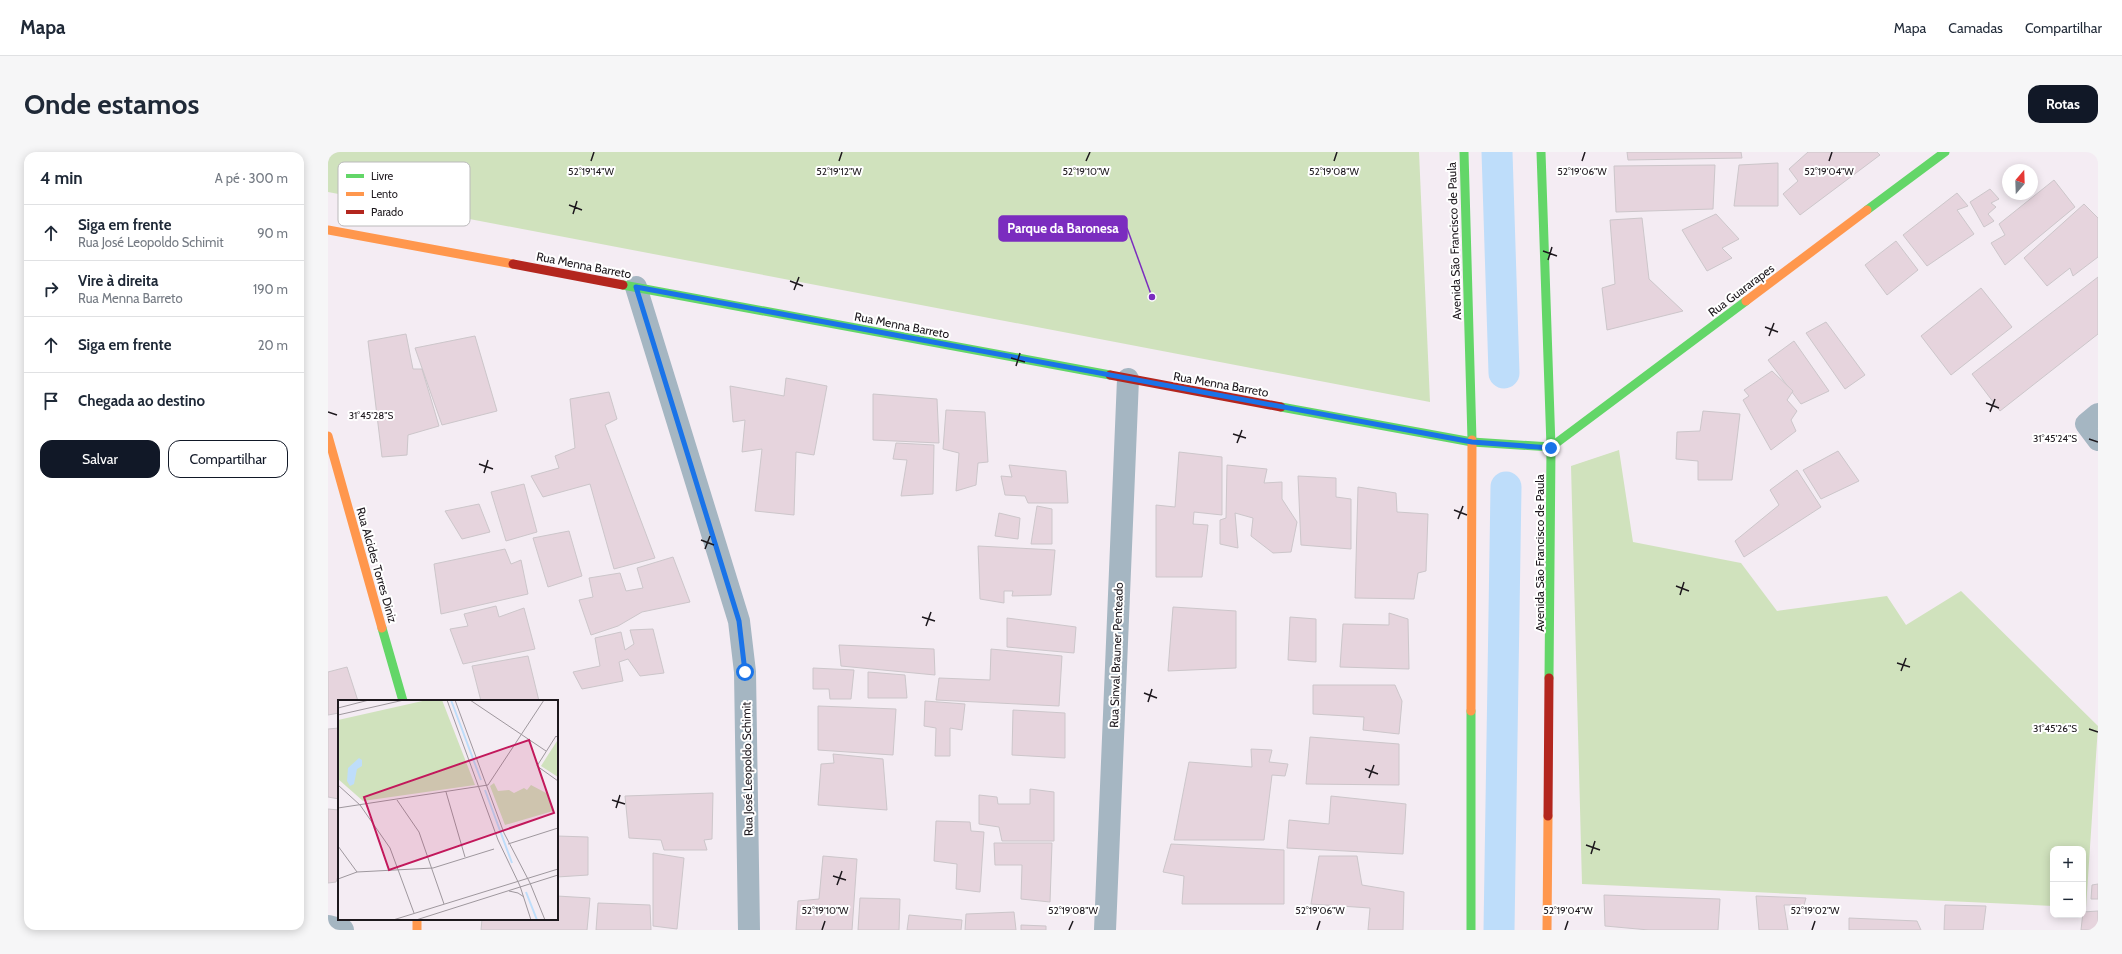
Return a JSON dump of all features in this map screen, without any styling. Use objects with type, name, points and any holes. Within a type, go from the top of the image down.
[{"type":"street","name":"Avenida São Francisco de Paula","points":[[1464,152],[1472,442],[1471,930]]},
{"type":"street","name":"Avenida São Francisco de Paula","points":[[1541,152],[1551,448],[1547,930]]},
{"type":"street","name":"Rua Guararapes","points":[[1551,448],[1945,152]]},
{"type":"street","name":"Rua Menna Barreto","points":[[328,230],[1472,442],[1551,448]]},
{"type":"street","name":"Rua José Leopoldo Schimit","points":[[636,287],[739,621],[745,672],[749,930]]},
{"type":"street","name":"Rua Sinval Brauner Penteado","points":[[1105,930],[1128,379]]},
{"type":"street","points":[[2098,414],[2086,424],[2098,440]]},
{"type":"street","name":"Rua Alcides Torres Diniz","points":[[328,436],[403,700]]},
{"type":"street","points":[[328,926],[343,930]]},
{"type":"green space","points":[[328,152],[1419,152],[1430,402],[470,219],[470,162],[338,162],[338,194],[328,192]]},
{"type":"green space","points":[[1619,450],[1633,542],[1741,563],[1777,611],[1887,596],[1906,625],[1961,591],[2098,726],[2086,908],[2086,846],[2050,846],[2050,906],[1582,884],[1571,466]]},
{"type":"building","points":[[1627,152],[1741,152],[1742,158],[1628,160]]},
{"type":"building","points":[[1808,152],[1877,152],[1880,155],[1800,215],[1783,194],[1798,181],[1789,169]]},
{"type":"building","points":[[1778,163],[1778,206],[1734,206],[1739,165]]},
{"type":"building","points":[[1715,165],[1713,209],[1616,212],[1614,166]]},
{"type":"building","points":[[2054,180],[2075,207],[2005,265],[1991,243],[2005,235],[1999,224],[2029,200],[2038,200],[2038,193]]},
{"type":"building","points":[[1990,189],[1999,199],[1991,203],[1996,207],[1988,214],[1994,221],[1984,227],[1970,202]]},
{"type":"building","points":[[1957,193],[1968,206],[1957,210],[1974,234],[1927,266],[1903,235]]},
{"type":"building","points":[[2084,204],[2098,218],[2098,257],[2073,276],[2070,268],[2047,286],[2024,258]]},
{"type":"building","points":[[1716,214],[1739,239],[1722,248],[1732,258],[1707,271],[1682,230]]},
{"type":"building","points":[[1642,218],[1649,279],[1683,311],[1607,330],[1602,288],[1615,284],[1610,220]]},
{"type":"building","points":[[1896,241],[1918,270],[1887,295],[1865,265]]},
{"type":"building","points":[[2098,277],[2098,334],[2000,411],[1972,374]]},
{"type":"building","points":[[1981,288],[2012,327],[1951,375],[1921,336]]},
{"type":"building","points":[[1826,322],[1865,375],[1845,389],[1806,333]]},
{"type":"building","points":[[406,334],[413,369],[422,369],[439,426],[408,435],[407,455],[382,457],[368,341]]},
{"type":"building","points":[[475,336],[497,411],[442,425],[415,348]]},
{"type":"building","points":[[1794,341],[1829,391],[1801,404],[1768,360]]},
{"type":"building","points":[[1772,371],[1793,391],[1787,400],[1797,411],[1791,420],[1796,431],[1771,450],[1743,400],[1749,396],[1744,390]]},
{"type":"building","points":[[786,378],[827,386],[814,455],[796,452],[794,515],[755,511],[762,449],[742,452],[745,420],[733,422],[730,386],[784,396]]},
{"type":"building","points":[[609,392],[617,419],[605,425],[655,558],[614,569],[590,484],[543,497],[531,476],[559,468],[555,456],[575,448],[570,399]]},
{"type":"building","points":[[873,394],[937,399],[939,443],[873,440]]},
{"type":"building","points":[[946,410],[985,412],[988,462],[978,463],[976,485],[956,491],[959,453],[943,449]]},
{"type":"building","points":[[1703,411],[1740,414],[1732,480],[1698,480],[1698,461],[1676,459],[1677,432],[1700,431]]},
{"type":"building","points":[[896,443],[934,445],[933,494],[901,496],[907,460],[893,459]]},
{"type":"building","points":[[1838,451],[1859,481],[1821,499],[1803,470]]},
{"type":"building","points":[[1179,452],[1222,457],[1222,515],[1194,512],[1193,524],[1208,525],[1202,577],[1156,577],[1156,505],[1175,507]]},
{"type":"building","points":[[1009,465],[1066,471],[1068,503],[1028,503],[1025,496],[1005,495],[1001,476],[1012,477]]},
{"type":"building","points":[[1227,465],[1267,469],[1264,483],[1282,482],[1282,499],[1297,522],[1291,552],[1273,553],[1251,536],[1253,518],[1235,513],[1238,548],[1220,544],[1220,520],[1226,518]]},
{"type":"building","points":[[1797,470],[1821,507],[1744,557],[1735,541],[1779,505],[1770,490]]},
{"type":"building","points":[[1298,476],[1336,478],[1336,497],[1351,499],[1351,549],[1301,545]]},
{"type":"building","points":[[524,484],[537,532],[506,541],[491,492]]},
{"type":"building","points":[[1358,487],[1396,493],[1397,512],[1428,514],[1426,571],[1418,573],[1414,599],[1355,598]]},
{"type":"building","points":[[479,504],[490,532],[462,539],[445,511]]},
{"type":"building","points":[[1037,506],[1052,509],[1052,544],[1031,544]]},
{"type":"building","points":[[999,513],[1020,518],[1018,539],[995,536]]},
{"type":"building","points":[[569,531],[582,576],[548,587],[533,538]]},
{"type":"building","points":[[978,546],[1055,550],[1051,595],[1012,596],[1013,591],[1004,591],[1004,603],[980,599]]},
{"type":"building","points":[[505,549],[511,564],[521,560],[528,594],[441,614],[434,564]]},
{"type":"building","points":[[673,557],[690,602],[642,612],[618,626],[591,635],[579,600],[593,597],[589,578],[620,573],[626,591],[643,588],[637,568]]},
{"type":"building","points":[[496,606],[499,617],[524,608],[535,649],[463,664],[450,629],[468,626],[464,614]]},
{"type":"building","points":[[1173,607],[1236,611],[1236,668],[1168,671]]},
{"type":"building","points":[[1389,613],[1408,619],[1409,669],[1340,667],[1343,624],[1389,625]]},
{"type":"building","points":[[1290,617],[1316,619],[1316,662],[1288,660]]},
{"type":"building","points":[[1007,618],[1076,627],[1074,653],[1007,647]]},
{"type":"building","points":[[653,629],[664,673],[640,676],[628,659],[619,662],[623,681],[582,689],[573,672],[600,666],[595,638],[621,632],[625,650],[634,644],[630,630]]},
{"type":"building","points":[[839,645],[934,649],[935,675],[841,666]]},
{"type":"building","points":[[991,649],[1062,656],[1059,706],[936,700],[939,678],[990,680]]},
{"type":"building","points":[[528,656],[539,700],[481,700],[472,666]]},
{"type":"building","points":[[347,667],[358,700],[338,700],[338,713],[328,715],[328,672]]},
{"type":"building","points":[[813,668],[854,670],[851,699],[830,699],[829,689],[813,689]]},
{"type":"building","points":[[868,672],[905,675],[907,698],[868,698]]},
{"type":"building","points":[[1313,685],[1395,685],[1402,701],[1399,734],[1363,730],[1364,717],[1313,714]]},
{"type":"building","points":[[925,701],[965,704],[962,730],[950,728],[950,756],[935,756],[936,728],[924,726]]},
{"type":"building","points":[[818,706],[896,709],[893,755],[818,750]]},
{"type":"building","points":[[1013,710],[1065,713],[1065,758],[1012,755]]},
{"type":"building","points":[[338,728],[338,799],[328,797],[328,729]]},
{"type":"building","points":[[1310,737],[1399,744],[1399,785],[1306,784]]},
{"type":"building","points":[[1251,749],[1272,750],[1269,762],[1288,764],[1285,776],[1272,775],[1264,840],[1174,840],[1189,762],[1252,767]]},
{"type":"building","points":[[833,754],[883,759],[887,810],[818,805],[821,764],[834,763]]},
{"type":"building","points":[[1030,789],[1054,792],[1054,841],[1002,841],[999,827],[979,824],[979,795],[997,797],[998,804],[1030,804]]},
{"type":"building","points":[[713,793],[712,839],[704,840],[707,850],[664,850],[661,840],[629,838],[625,796]]},
{"type":"building","points":[[1331,796],[1406,804],[1403,854],[1287,848],[1289,820],[1329,824]]},
{"type":"building","points":[[328,809],[338,810],[338,876],[336,882],[328,883]]},
{"type":"building","points":[[936,821],[970,822],[971,831],[984,832],[980,892],[956,889],[957,864],[934,861]]},
{"type":"building","points":[[558,836],[588,837],[588,875],[558,877]]},
{"type":"building","points":[[994,843],[1052,843],[1050,902],[1021,899],[1022,865],[995,865]]},
{"type":"building","points":[[1171,844],[1284,850],[1284,904],[1182,904],[1184,876],[1163,872]]},
{"type":"building","points":[[653,853],[684,858],[677,929],[653,926]]},
{"type":"building","points":[[823,856],[857,859],[852,930],[796,930],[798,901],[819,899]]},
{"type":"building","points":[[1319,856],[1357,856],[1362,885],[1404,892],[1403,930],[1368,930],[1370,908],[1311,904]]},
{"type":"building","points":[[2098,884],[2098,899],[2091,899],[2092,885]]},
{"type":"building","points":[[1604,895],[1720,899],[1718,930],[1649,930],[1605,926]]},
{"type":"building","points":[[558,896],[590,898],[587,930],[481,930],[482,920],[558,920]]},
{"type":"building","points":[[1756,896],[1806,898],[1804,905],[1784,905],[1788,930],[1759,930]]},
{"type":"building","points":[[860,898],[900,899],[899,930],[858,930]]},
{"type":"building","points":[[598,903],[650,905],[651,930],[596,930]]},
{"type":"building","points":[[1945,905],[1986,906],[1983,930],[1944,930]]},
{"type":"building","points":[[2098,911],[2098,930],[2081,930],[2082,918],[2086,918],[2086,912]]},
{"type":"building","points":[[1014,912],[1016,930],[965,930],[966,914]]},
{"type":"building","points":[[909,915],[962,920],[961,930],[907,930]]},
{"type":"building","points":[[1849,918],[1917,921],[1921,930],[1849,930]]},
{"type":"building","points":[[1021,925],[1046,926],[1046,930],[1021,930]]},
{"type":"waterway","points":[[1497,152],[1504,373]]},
{"type":"waterway","points":[[1499,930],[1506,487]]},
{"type":"traffic: fast","points":[[1464,152],[1472,440]]},
{"type":"traffic: fast","points":[[1541,152],[1551,447],[1549,678]]},
{"type":"traffic: fast","points":[[1867,210],[1945,152]]},
{"type":"traffic: fast","points":[[623,285],[1110,375]]},
{"type":"traffic: fast","points":[[1281,407],[1472,442],[1551,447],[1746,301]]},
{"type":"traffic: fast","points":[[382,628],[403,700]]},
{"type":"traffic: fast","points":[[1471,711],[1471,930]]},
{"type":"traffic: slow","points":[[1746,301],[1867,210]]},
{"type":"traffic: slow","points":[[328,230],[513,264]]},
{"type":"traffic: slow","points":[[328,436],[382,628]]},
{"type":"traffic: slow","points":[[1471,711],[1472,440]]},
{"type":"traffic: slow","points":[[1547,930],[1548,816]]},
{"type":"traffic: slow","points":[[417,920],[417,930]]},
{"type":"traffic: jam","points":[[513,264],[623,285]]},
{"type":"traffic: jam","points":[[1110,375],[1281,407]]},
{"type":"traffic: jam","points":[[1548,816],[1549,678]]},
{"type":"place","name":"Parque da Baronesa","points":[[1152,297]]},
{"type":"route","points":[[745,672],[739,621],[636,287],[1472,442],[1551,448]]}]
